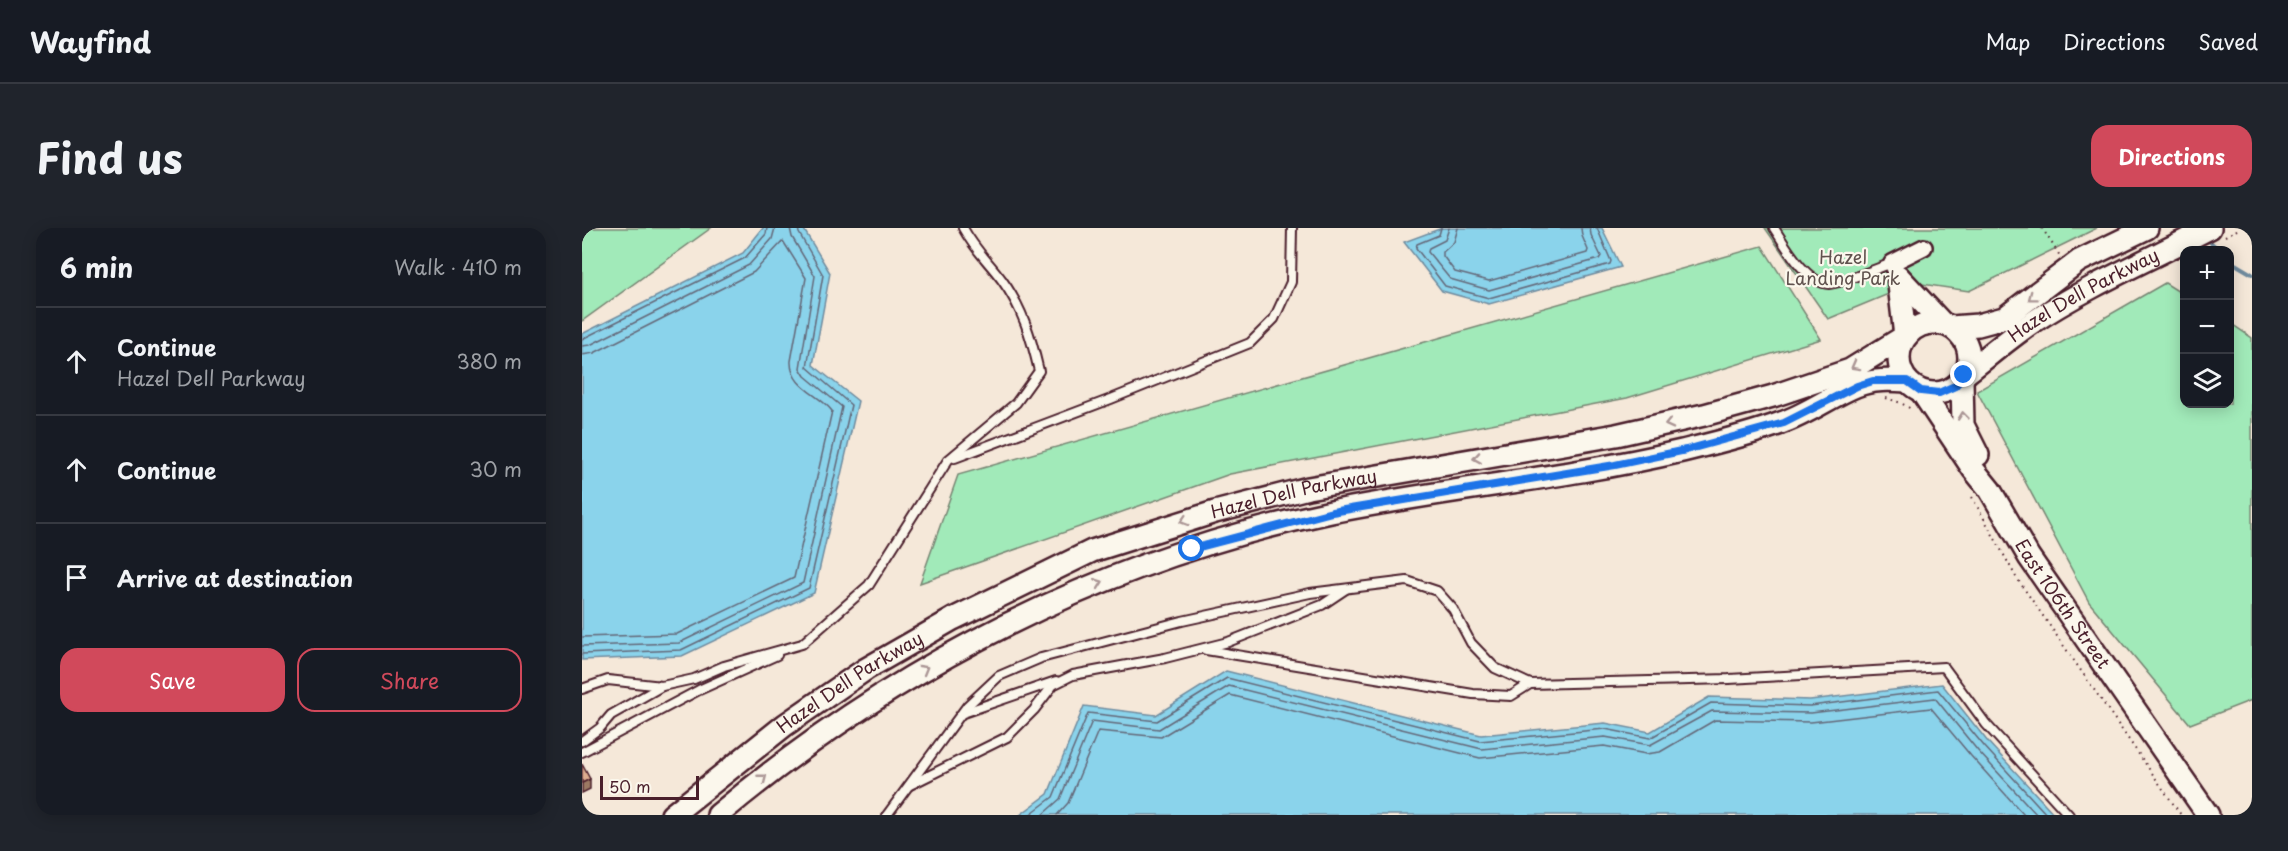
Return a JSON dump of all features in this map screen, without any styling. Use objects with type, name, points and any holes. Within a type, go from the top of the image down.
[{"type":"main road","name":"Hazel Dell Parkway","points":[[1947,325],[1978,325],[2004,318],[2079,261],[2147,228]]},
{"type":"main road","name":"Hazel Dell Parkway","points":[[1963,377],[2030,324],[2056,308],[2210,228]]},
{"type":"main road","points":[[1895,269],[1947,325],[1957,331],[1966,344],[1969,360],[1963,377],[1963,425],[1983,467],[1990,490]]},
{"type":"main road","points":[[1895,269],[1905,336]]},
{"type":"main road","points":[[1947,325],[1934,322],[1919,326],[1905,336],[1898,359],[1901,371],[1914,386],[1939,393],[1955,386],[1963,377]]},
{"type":"main road","name":"Hazel Dell Parkway","points":[[672,815],[785,725],[866,669],[953,619],[1092,551],[1215,512],[1308,488],[1616,435],[1704,416],[1850,370],[1905,336]]},
{"type":"main road","name":"Hazel Dell Parkway","points":[[718,815],[794,754],[847,716],[963,646],[1075,592],[1192,549],[1332,512],[1686,450],[1784,423],[1857,386],[1886,380],[1914,386]]},
{"type":"main road","name":"East 106th Street","points":[[1914,386],[1990,490],[2029,557],[2208,815]]},
{"type":"street","points":[[1895,269],[1924,247]]},
{"type":"lane","points":[[582,752],[699,690],[802,644],[869,585],[948,460],[1016,403],[1039,371],[1029,327],[1003,281],[973,247],[963,228]]},
{"type":"lane","points":[[948,460],[1111,399],[1250,343],[1274,319],[1291,282],[1292,228]]},
{"type":"lane","points":[[1773,228],[1799,264],[1813,278],[1829,284],[1895,269]]},
{"type":"lane","points":[[887,815],[962,714],[999,676],[1041,658],[1182,621],[1310,593],[1407,581],[1437,591],[1453,609],[1471,643],[1495,668],[1530,684],[1729,679],[1944,667],[1986,724],[2069,815]]},
{"type":"lane","points":[[962,714],[1073,675],[1228,642],[1322,605],[1347,588]]},
{"type":"lane","points":[[582,741],[600,728],[611,715],[662,686],[694,679],[724,666],[802,644]]},
{"type":"lane","points":[[1202,649],[1473,694],[1511,696],[1530,684]]},
{"type":"lane","points":[[908,786],[1007,737],[1034,710],[1053,685],[1073,675]]},
{"type":"lane","points":[[582,689],[608,680],[662,686]]},
{"type":"path","points":[[2042,228],[2062,259]]},
{"type":"path","points":[[1878,397],[1901,403],[1918,413]]},
{"type":"path","points":[[1968,489],[2016,577],[2181,815]]},
{"type":"green space","points":[[582,228],[711,228],[582,321]]},
{"type":"green space","name":"Hazel Landing Park","points":[[1765,228],[2097,228],[1969,291],[1915,283],[1828,319]]},
{"type":"green space","points":[[1762,246],[1821,339],[1627,398],[1230,474],[920,583],[958,475]]},
{"type":"green space","points":[[2165,283],[2180,292],[2180,408],[2234,408],[2234,326],[2252,338],[2252,700],[2190,724],[2089,602],[1977,391]]},
{"type":"water","points":[[763,228],[803,228],[830,273],[813,365],[858,401],[814,593],[682,656],[582,660],[582,334],[743,253]]},
{"type":"water","points":[[1442,228],[1602,228],[1621,267],[1489,304],[1442,291],[1404,242]]},
{"type":"water","points":[[1226,671],[1481,735],[1605,723],[1650,732],[1709,697],[1810,700],[1942,684],[1988,742],[2055,815],[1020,815],[1048,794],[1084,706],[1156,715]]},
{"type":"building","points":[[582,764],[590,779],[582,783]]},
{"type":"waterway","points":[[2204,237],[2215,246]]},
{"type":"waterway","points":[[2234,263],[2252,274]]},
{"type":"route","points":[[1192,549],[1332,512],[1615,465],[1686,450],[1784,423],[1857,386],[1873,381],[1907,381],[1921,391],[1939,393],[1955,386],[1964,375]]}]
